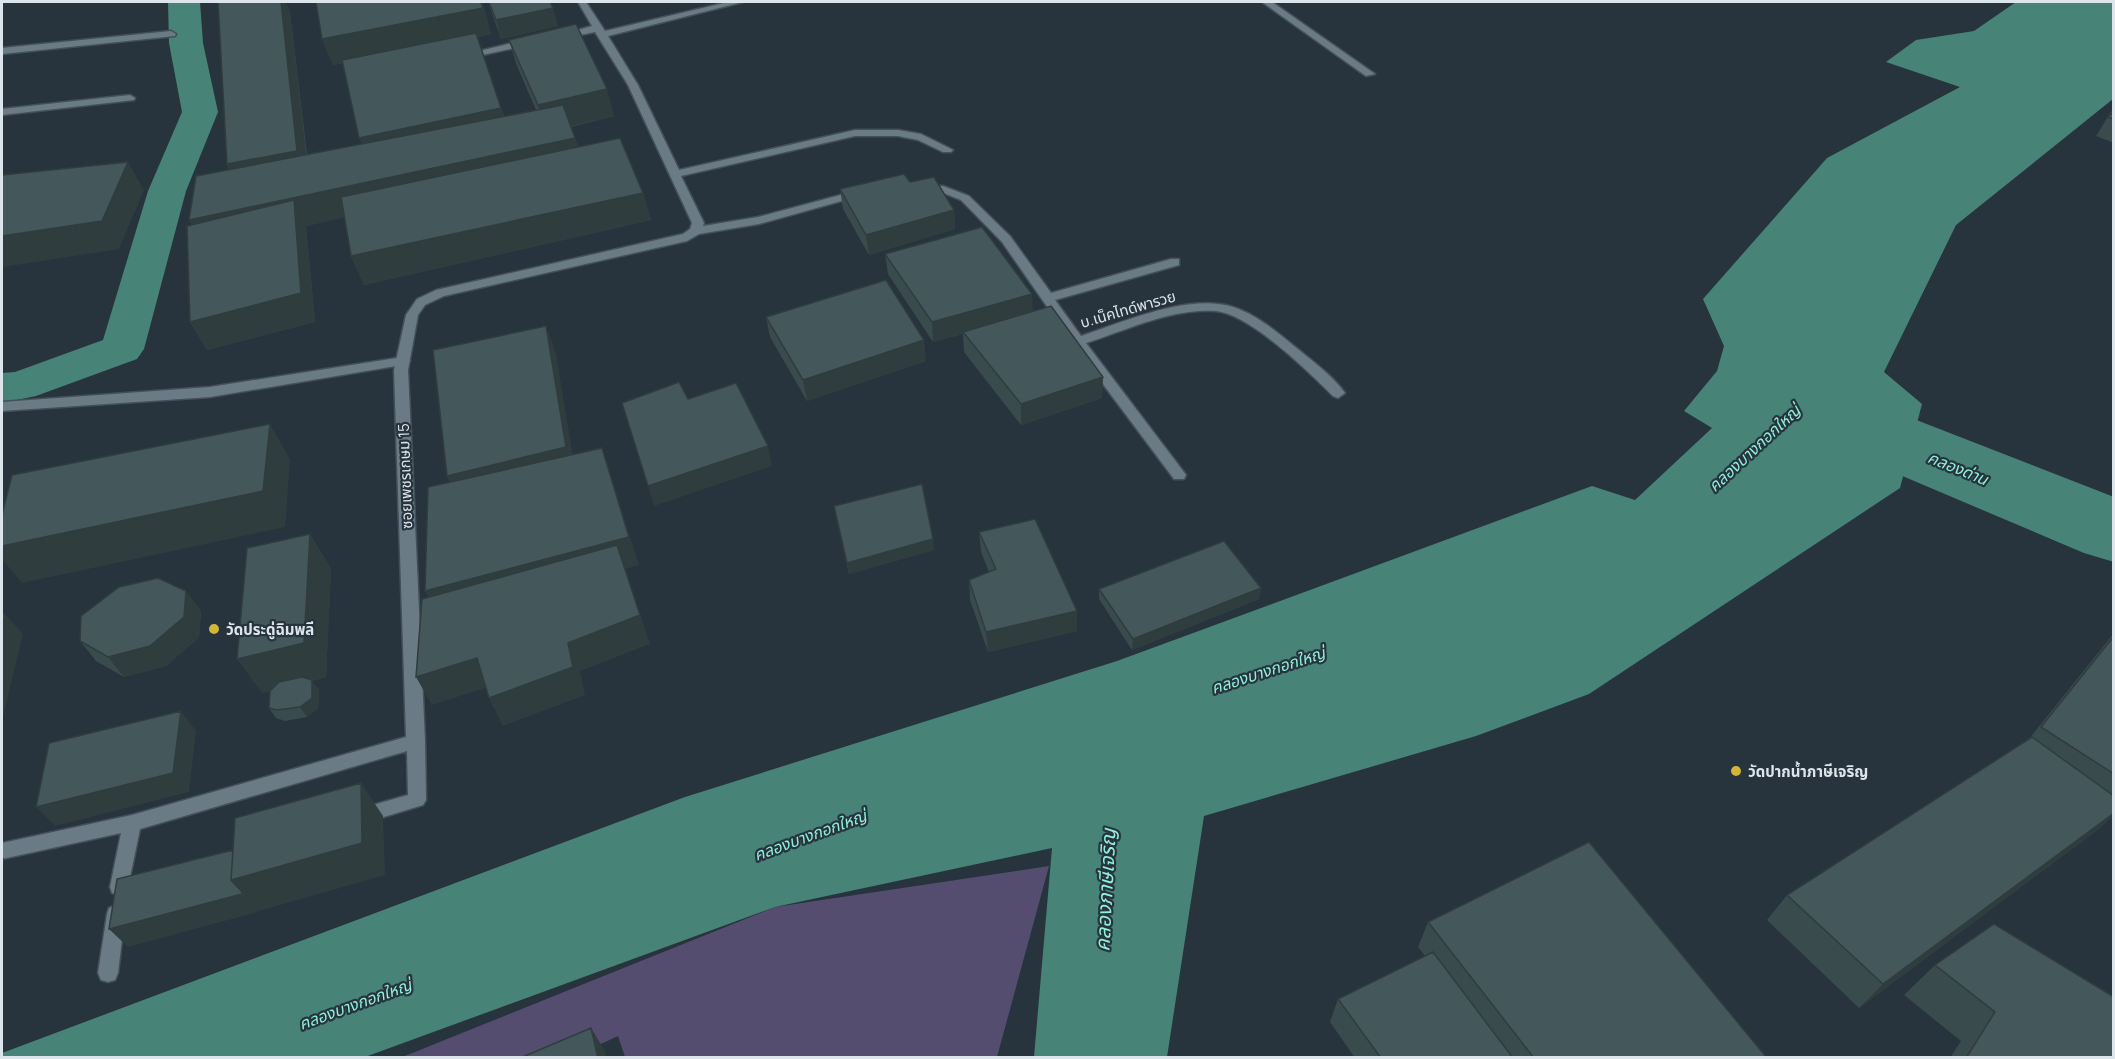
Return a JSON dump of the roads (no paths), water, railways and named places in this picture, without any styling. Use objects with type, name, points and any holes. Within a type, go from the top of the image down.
[{"type":"street","points":[[582,2],[602,31],[633,85],[698,223],[695,231]]},
{"type":"street","points":[[554,37],[602,31],[738,2]]},
{"type":"street","points":[[1266,2],[1370,74]]},
{"type":"street","points":[[2,51],[171,34]]},
{"type":"street","points":[[452,58],[542,39]]},
{"type":"street","points":[[2,112],[130,98]]},
{"type":"street","points":[[674,174],[855,133],[898,133],[921,137],[946,150]]},
{"type":"street","points":[[912,188],[943,189],[965,198],[1006,239],[1078,341],[1179,475]]},
{"type":"street","name":"ซอยเพชรเกษม 15","points":[[349,820],[417,800],[402,392],[403,361],[412,315],[421,302],[427,297],[687,237],[695,231],[759,220],[868,191]]},
{"type":"street","points":[[1048,297],[1175,262]]},
{"type":"street","name":"บ.เน็คไทด์พารวย","points":[[1078,341],[1179,311],[1218,307],[1248,320],[1287,347],[1306,361],[1338,393]]},
{"type":"street","points":[[2,407],[210,392],[403,361]]},
{"type":"street","points":[[2,851],[132,823],[416,741]]},
{"type":"street","points":[[108,973],[125,886],[132,823]]},
{"type":"water","points":[[2016,2],[2113,2],[2113,99],[1956,225],[1884,372],[1922,404],[1900,488],[1589,694],[1476,736],[1204,816],[1167,1057],[1034,1057],[1052,848],[775,907],[365,1057],[2,1057],[2,1053],[685,797],[1117,661],[1592,486],[1635,500],[1712,428],[1684,411],[1717,371],[1724,346],[1703,299],[1827,158],[1960,87],[1886,62],[1916,40],[1974,31]]},
{"type":"waterway","points":[[2,388],[20,386],[122,349],[167,191],[200,112],[186,43],[184,2]]},
{"type":"waterway","name":"คลองด่าน","points":[[1802,404],[2114,531]]},
{"type":"place","name":"วัดประดู่ฉิมพลี","points":[[214,629]]},
{"type":"place","name":"วัดปากน้ำภาษีเจริญ","points":[[1736,771]]},
{"type":"water label","name":"คลองบางกอกใหญ่","points":[[1754,448]]},
{"type":"water label","name":"คลองบางกอกใหญ่","points":[[1268,670]]},
{"type":"water label","name":"คลองบางกอกใหญ่","points":[[810,835]]},
{"type":"water label","name":"คลองภาษีเจริญ","points":[[1105,890]]},
{"type":"water label","name":"คลองบางกอกใหญ่","points":[[355,1004]]}]
